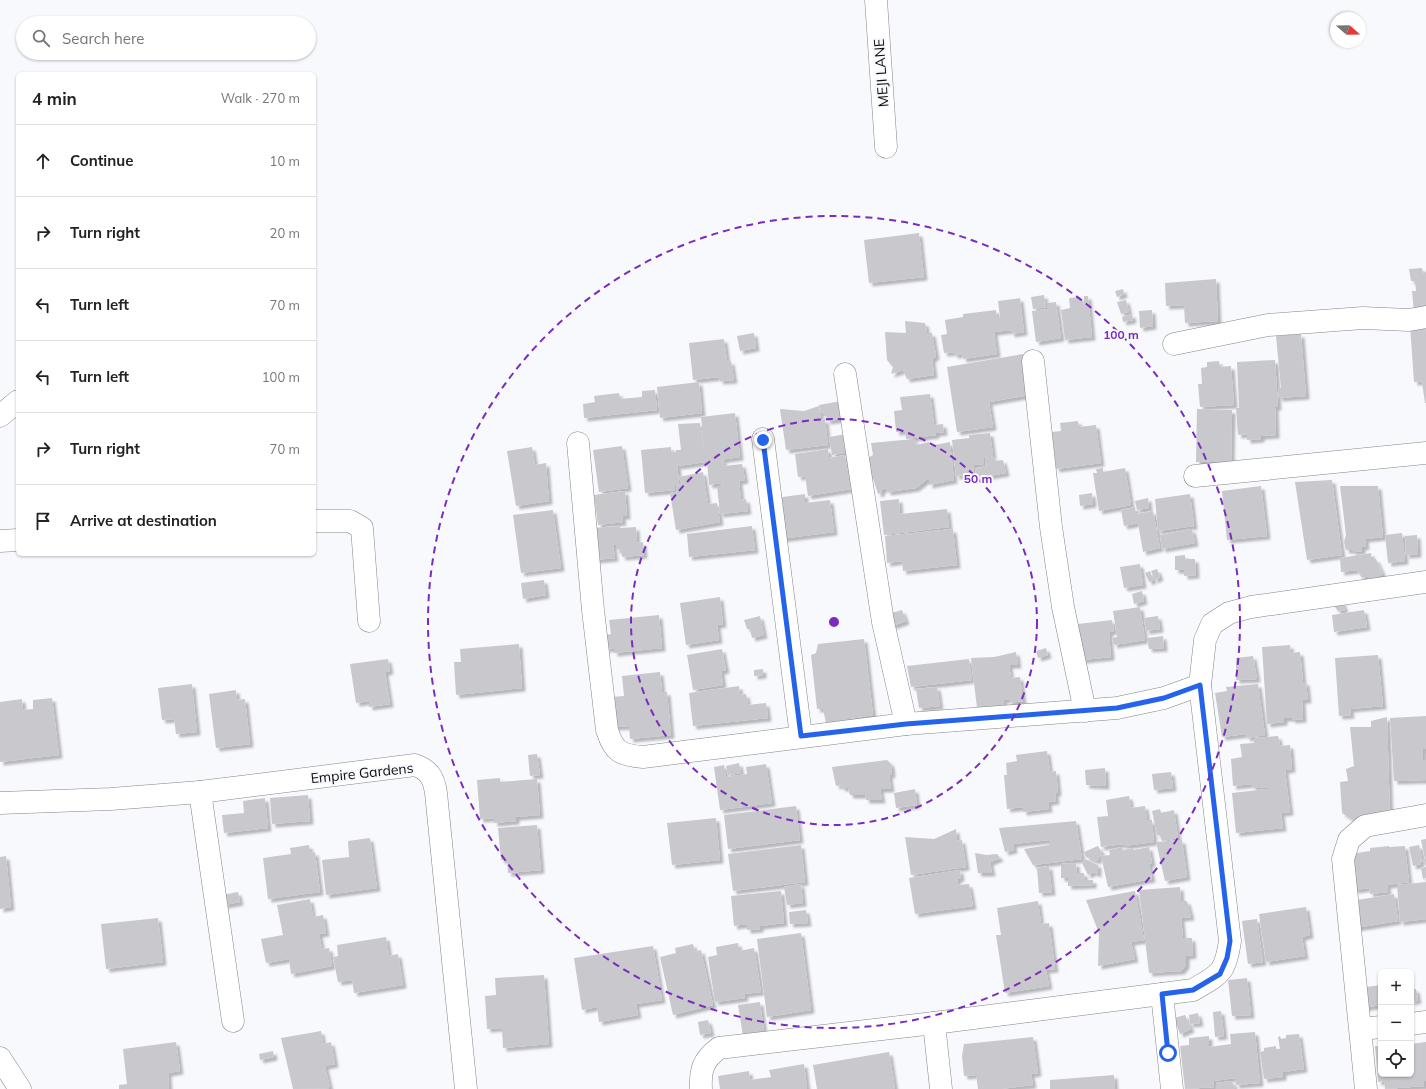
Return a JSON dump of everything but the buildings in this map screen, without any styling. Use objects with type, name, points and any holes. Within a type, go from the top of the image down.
[{"type":"street","name":"MEJI LANE","points":[[876,0],[886,147]]},
{"type":"street","points":[[1174,344],[1268,325],[1363,318],[1409,320],[1426,318]]},
{"type":"street","points":[[1033,361],[1051,526],[1063,607],[1086,711]]},
{"type":"street","points":[[845,374],[883,622],[906,724]]},
{"type":"street","points":[[0,416],[16,403]]},
{"type":"street","points":[[763,440],[801,736]]},
{"type":"street","points":[[578,444],[593,610],[607,730],[613,747],[626,756],[643,757],[906,724],[1117,708],[1164,698],[1200,685]]},
{"type":"street","points":[[1195,476],[1426,453]]},
{"type":"street","points":[[316,521],[350,521],[362,528],[369,621]]},
{"type":"street","points":[[0,541],[16,540]]},
{"type":"street","points":[[701,1089],[700,1077],[706,1058],[719,1048],[934,1023],[1193,990],[1220,974],[1227,958],[1230,941],[1200,685],[1205,640],[1212,624],[1229,613],[1251,607],[1426,582]]},
{"type":"street","name":"Empire Gardens","points":[[0,803],[111,799],[200,792],[414,766],[429,773],[434,781],[466,1089]]},
{"type":"street","points":[[200,792],[233,1021]]},
{"type":"street","points":[[1366,1089],[1371,1028],[1343,859],[1349,840],[1365,826],[1426,815]]},
{"type":"street","points":[[1162,994],[1172,1089]]},
{"type":"street","points":[[1414,1024],[1426,1022]]},
{"type":"street","points":[[934,1023],[941,1089]]},
{"type":"street","points":[[0,1058],[20,1089]]},
{"type":"route","points":[[763,440],[801,736],[906,724],[1117,708],[1164,698],[1200,685],[1230,941],[1227,958],[1220,974],[1193,990],[1162,994],[1168,1053]]}]
